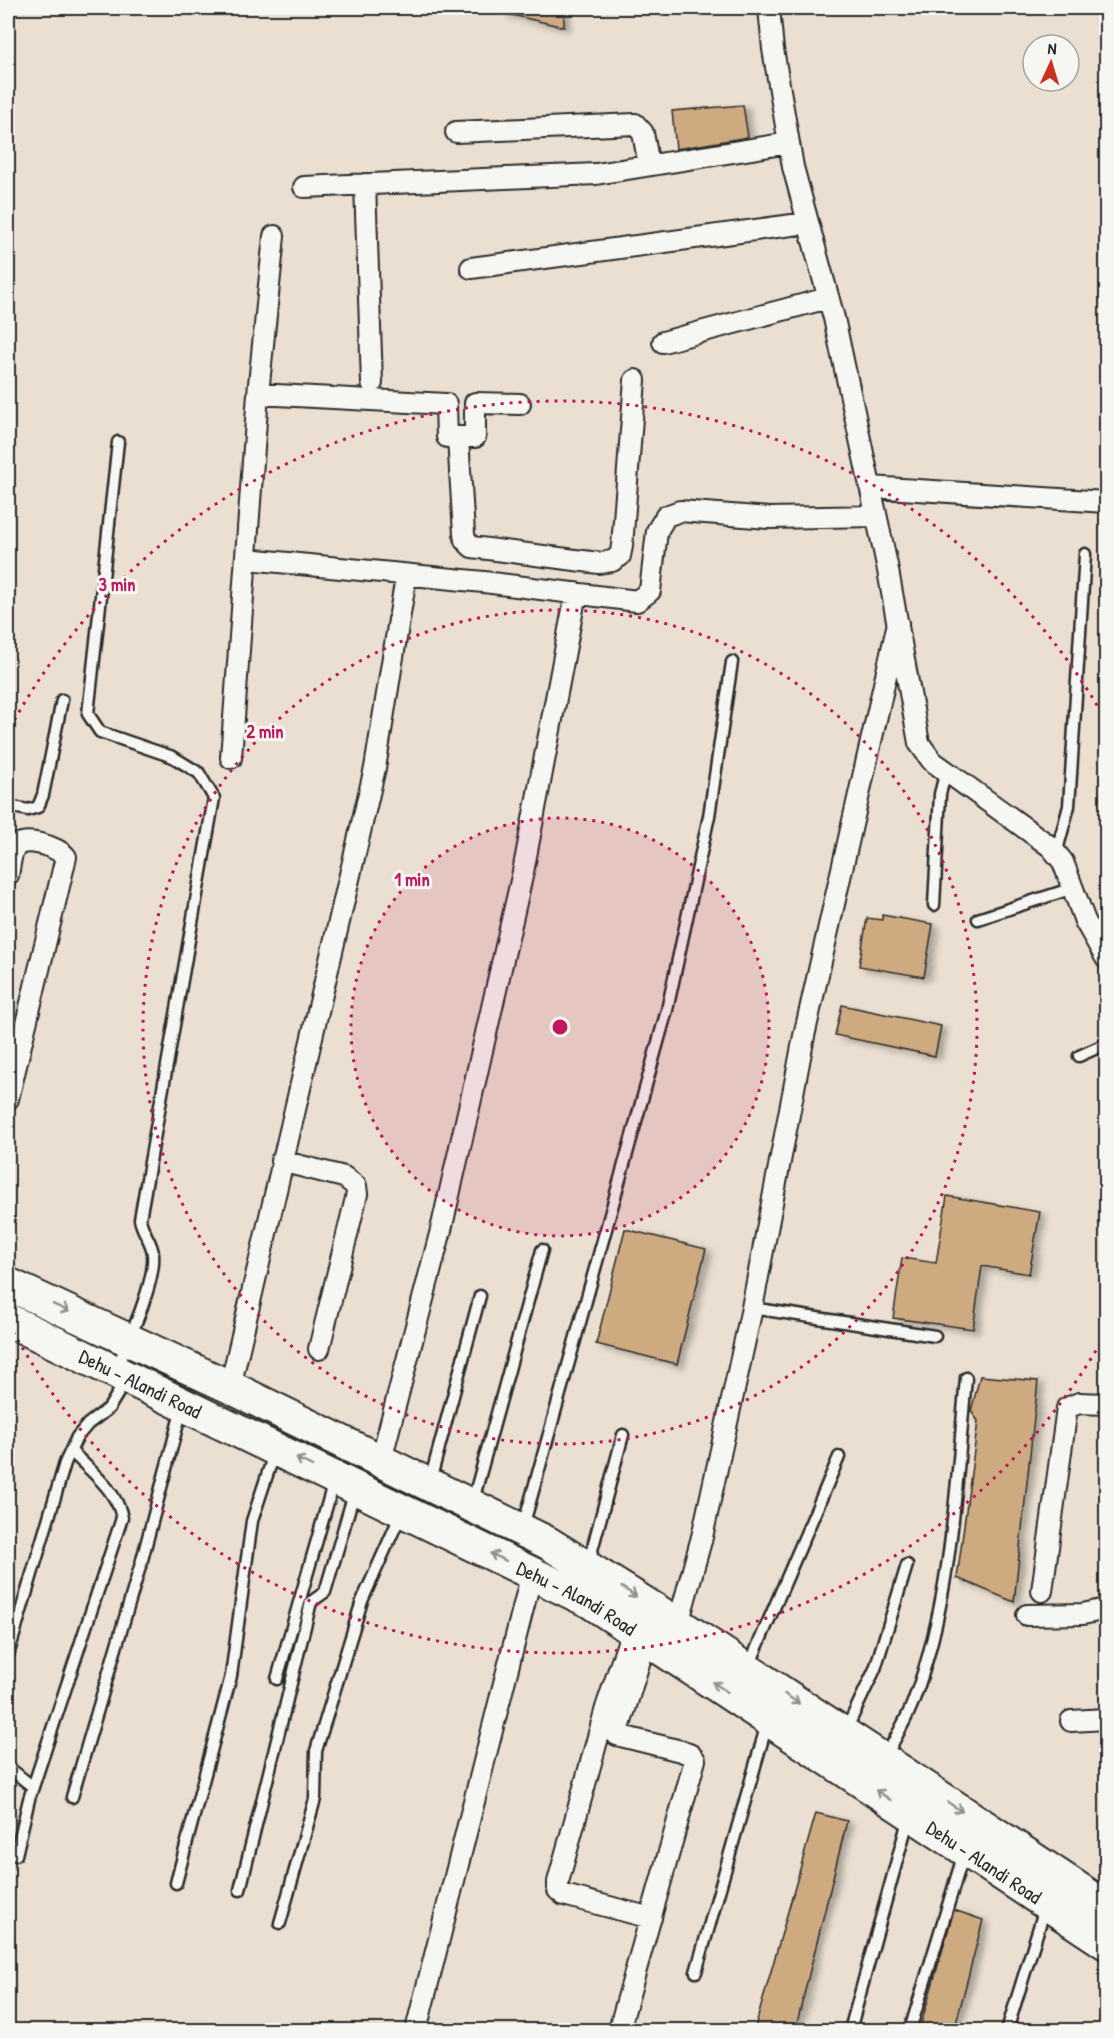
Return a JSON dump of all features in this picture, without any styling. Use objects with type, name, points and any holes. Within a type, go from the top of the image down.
[{"type":"main road","name":"Dehu - Alandi Road","points":[[8,1284],[381,1460],[588,1566],[656,1635],[768,1719],[1107,1943]]},
{"type":"main road","name":"Dehu - Alandi Road","points":[[8,1320],[589,1600],[656,1635],[748,1670],[1107,1907]]},
{"type":"street","points":[[769,8],[789,143],[807,223],[828,298],[870,487],[898,622],[919,743],[932,761],[1051,847],[1063,862],[1085,921],[1107,958]]},
{"type":"street","points":[[456,132],[635,124],[643,133],[649,165]]},
{"type":"street","points":[[304,187],[596,174],[789,143]]},
{"type":"street","points":[[365,184],[372,382]]},
{"type":"street","points":[[471,268],[807,223]]},
{"type":"street","points":[[231,758],[258,394],[274,236]]},
{"type":"street","points":[[663,342],[828,298]]},
{"type":"street","points":[[458,438],[464,534],[465,540],[472,547],[599,563],[612,561],[620,556],[622,546],[635,380]]},
{"type":"street","points":[[258,394],[446,404],[447,437],[458,438],[475,437],[475,403],[520,404]]},
{"type":"street","points":[[870,487],[1107,502]]},
{"type":"street","points":[[247,559],[636,601],[644,598],[651,591],[660,525],[666,516],[680,512],[769,518],[876,516]]},
{"type":"street","points":[[230,1387],[281,1161],[375,768],[404,589]]},
{"type":"street","points":[[381,1460],[441,1230],[523,872],[576,593]]},
{"type":"street","points":[[619,2031],[695,1760],[691,1755],[681,1751],[617,1735],[656,1635],[702,1537],[752,1308],[802,1047],[898,622]]},
{"type":"street","points":[[8,875],[14,848],[26,841],[62,852],[66,857],[8,1099]]},
{"type":"street","points":[[281,1161],[344,1177],[356,1186],[357,1194],[319,1349]]},
{"type":"street","points":[[1042,1591],[1067,1408],[1079,1403],[1107,1404]]},
{"type":"street","points":[[416,2031],[532,1573]]},
{"type":"street","points":[[1028,1615],[1083,1614],[1107,1609]]},
{"type":"street","points":[[651,1918],[564,1895],[558,1890],[558,1882],[606,1708],[656,1635]]},
{"type":"street","points":[[1071,1721],[1107,1719]]},
{"type":"lane","points":[[8,1655],[70,1451],[77,1437],[88,1424],[109,1408],[118,1396],[129,1340],[152,1273],[152,1247],[142,1231],[140,1220],[214,798],[199,773],[173,757],[100,732],[88,714],[118,442]]},
{"type":"lane","points":[[1056,854],[1069,806],[1085,554]]},
{"type":"lane","points":[[522,1531],[667,1010],[707,827],[732,662]]},
{"type":"lane","points":[[8,806],[28,810],[38,807],[43,795],[62,700]]},
{"type":"lane","points":[[934,905],[940,794],[946,771]]},
{"type":"lane","points":[[978,919],[1073,888]]},
{"type":"lane","points":[[1079,1056],[1107,1044]]},
{"type":"lane","points":[[472,1506],[542,1250]]},
{"type":"lane","points":[[429,1485],[480,1296]]},
{"type":"lane","points":[[752,1308],[935,1336]]},
{"type":"lane","points":[[884,1760],[913,1702],[940,1606],[949,1562],[966,1378]]},
{"type":"lane","points":[[72,1797],[142,1560],[183,1404]]},
{"type":"lane","points":[[588,1566],[623,1435]]},
{"type":"lane","points":[[176,1882],[231,1676],[252,1521],[276,1449]]},
{"type":"lane","points":[[16,1855],[33,1787],[122,1518],[120,1506],[114,1495],[70,1451]]},
{"type":"lane","points":[[748,1670],[839,1457]]},
{"type":"lane","points":[[277,1679],[345,1482]]},
{"type":"lane","points":[[240,1890],[311,1602],[325,1592],[345,1482]]},
{"type":"lane","points":[[280,1923],[315,1799],[316,1751],[362,1600],[403,1510]]},
{"type":"lane","points":[[844,1734],[875,1669],[906,1565]]},
{"type":"lane","points":[[696,1972],[768,1719]]},
{"type":"lane","points":[[8,1767],[33,1787]]},
{"type":"lane","points":[[850,2031],[910,1814]]},
{"type":"lane","points":[[910,2031],[965,1850]]},
{"type":"lane","points":[[1006,2031],[1046,1904]]},
{"type":"building","points":[[504,8],[564,8],[564,27],[503,13]]},
{"type":"building","points":[[743,105],[748,137],[676,149],[672,111]]},
{"type":"building","points":[[882,915],[933,924],[924,977],[859,966],[867,918],[882,920]]},
{"type":"building","points":[[842,1005],[941,1026],[935,1056],[835,1035]]},
{"type":"building","points":[[947,1196],[1040,1212],[1029,1274],[982,1266],[973,1329],[893,1318],[902,1258],[936,1263]]},
{"type":"building","points":[[625,1229],[706,1249],[677,1364],[596,1344]]},
{"type":"building","points":[[980,1376],[1038,1381],[1014,1602],[957,1578],[978,1421],[971,1411]]},
{"type":"building","points":[[816,1813],[847,1821],[795,2031],[754,2031]]},
{"type":"building","points":[[954,1910],[983,1920],[954,2031],[919,2031]]}]
